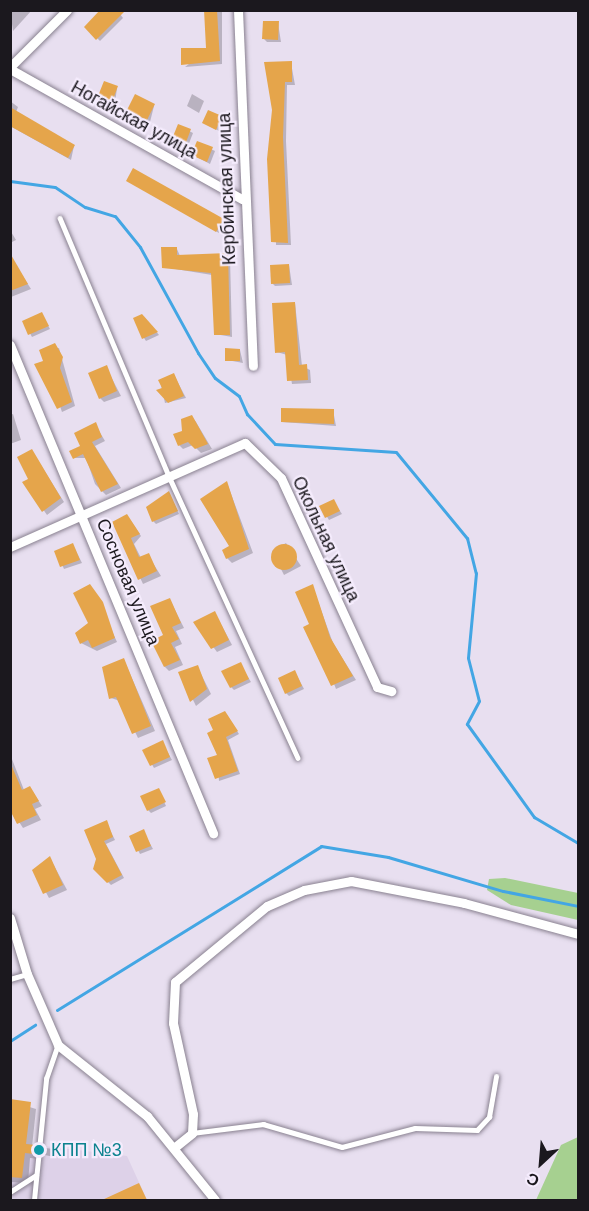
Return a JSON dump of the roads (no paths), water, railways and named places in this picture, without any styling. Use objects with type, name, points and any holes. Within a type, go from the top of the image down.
[{"type":"street","points":[[10,68],[67,10]]},
{"type":"street","name":"Кербинская улица","points":[[238,10],[242,199],[253,366]]},
{"type":"street","name":"Ногайская улица","points":[[10,68],[242,199]]},
{"type":"street","name":"Сосновая улица","points":[[10,345],[213,833]]},
{"type":"street","name":"Окольная улица","points":[[168,474],[245,443],[281,478],[376,687],[391,691]]},
{"type":"street","points":[[10,547],[168,474]]},
{"type":"street","points":[[175,1147],[192,1133],[193,1114],[173,1023],[175,982],[267,906],[304,890],[351,881],[464,903],[579,934]]},
{"type":"street","points":[[10,918],[27,974],[58,1045],[147,1116],[175,1147],[215,1200]]},
{"type":"lane","points":[[60,218],[168,474],[298,758]]},
{"type":"lane","points":[[10,979],[27,974]]},
{"type":"lane","points":[[34,1200],[46,1079],[58,1045]]},
{"type":"lane","points":[[192,1133],[263,1124],[342,1147],[415,1128],[477,1130],[489,1117],[496,1077]]},
{"type":"lane","points":[[10,1192],[36,1175]]},
{"type":"waterway","points":[[10,181],[55,187],[85,207],[115,216],[140,247],[198,353],[215,378],[239,396],[247,414],[275,444],[396,452],[467,538],[476,573],[468,658],[479,701],[467,724],[534,817],[578,843]]},
{"type":"waterway","points":[[57,1010],[321,846],[388,857],[503,891],[578,906]]},
{"type":"waterway","points":[[10,1041],[35,1025]]},
{"type":"place","name":"КПП №3","points":[[39,1150]]}]
